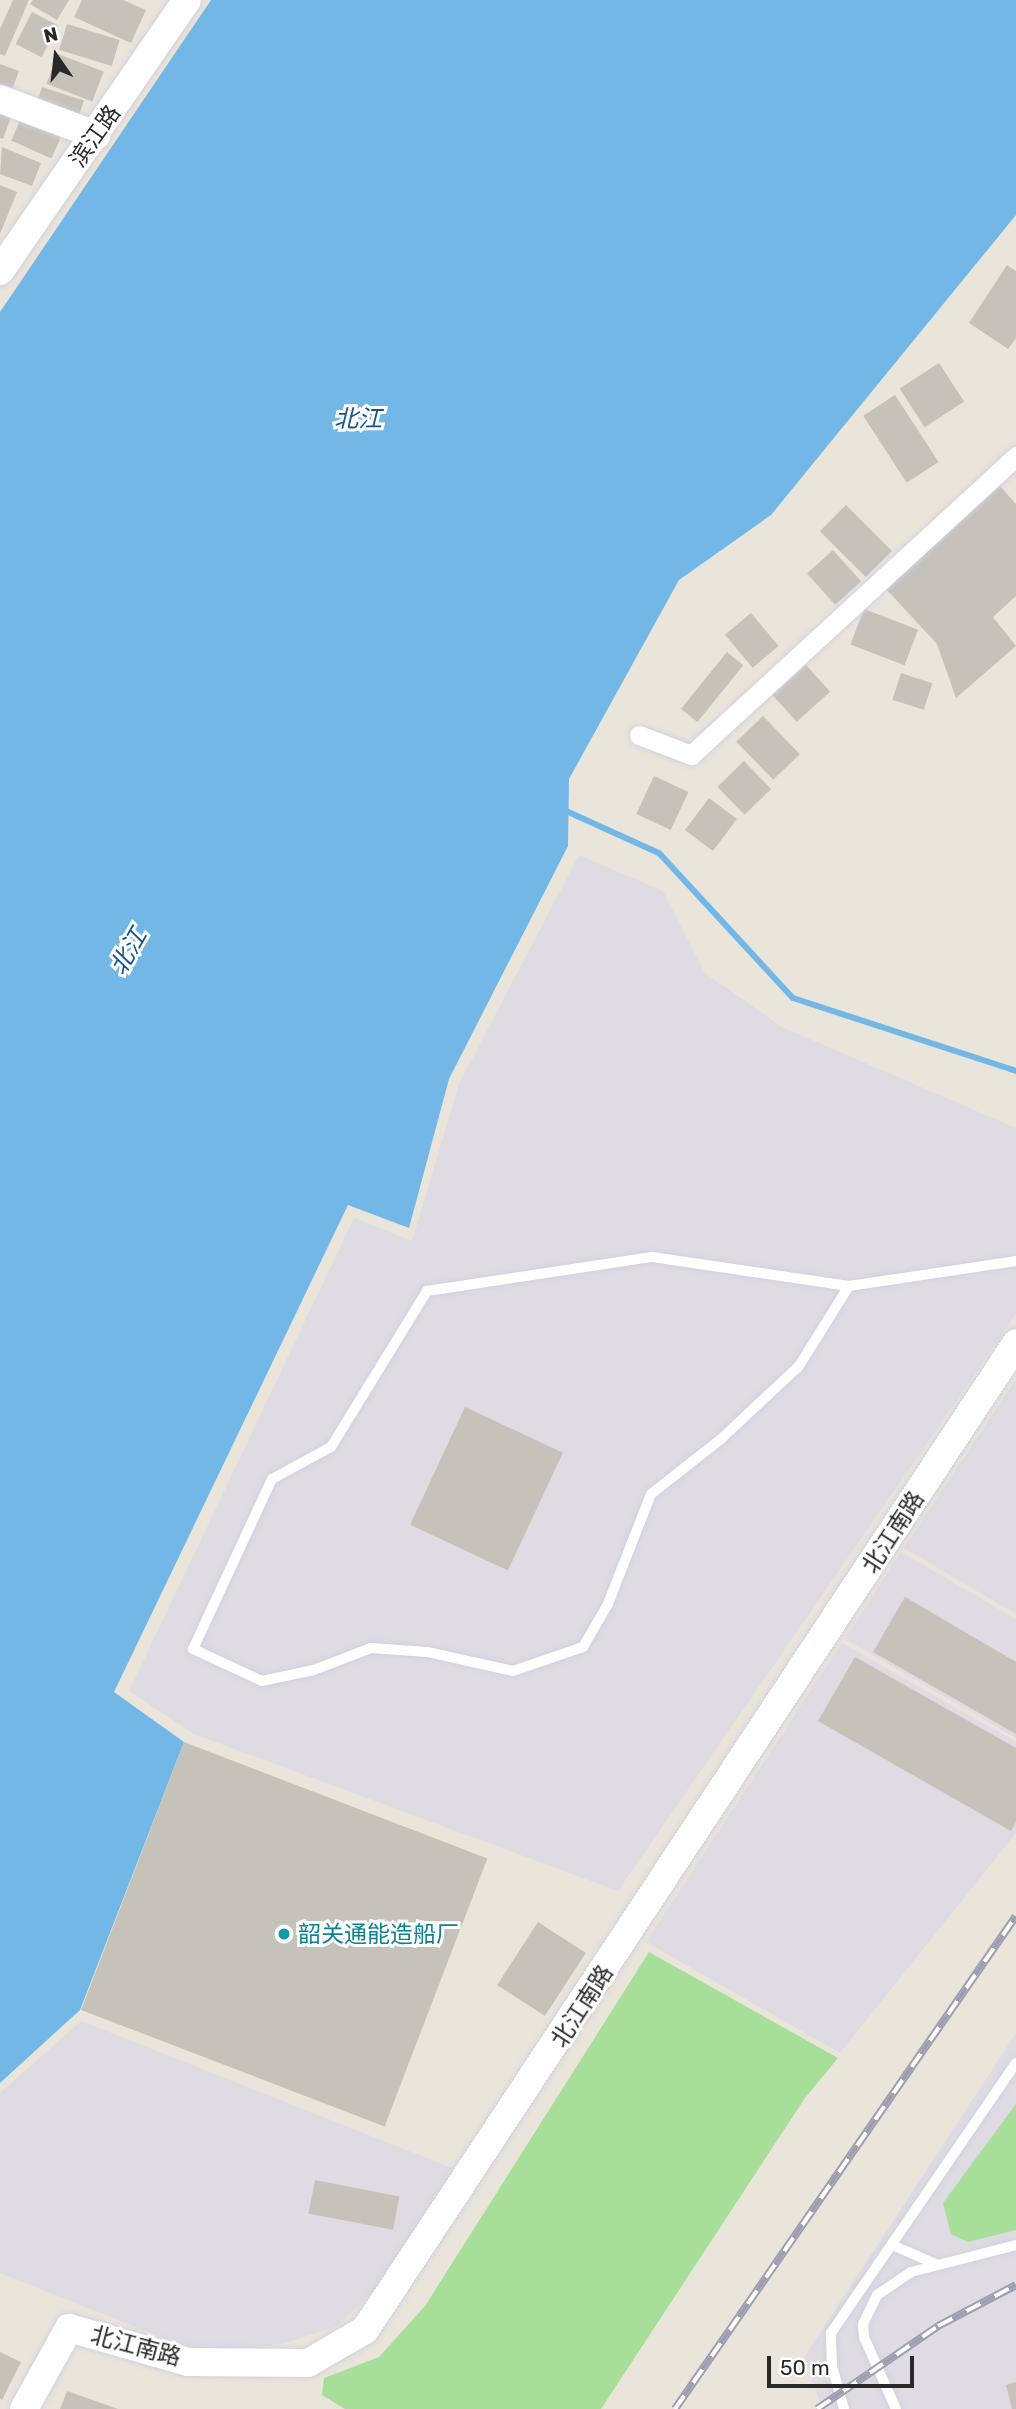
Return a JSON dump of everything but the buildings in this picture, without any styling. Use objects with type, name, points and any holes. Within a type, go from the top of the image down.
[{"type":"street","name":"滨江路","points":[[0,271],[187,0]]},
{"type":"street","points":[[0,99],[96,135]]},
{"type":"street","points":[[639,735],[691,755],[1016,456]]},
{"type":"street","name":"北江南路","points":[[24,2409],[69,2328],[188,2362],[308,2363],[365,2330],[1016,1345]]},
{"type":"lane","points":[[849,1286],[799,1366],[651,1494],[608,1604],[583,1647],[513,1671],[428,1652],[371,1648],[314,1670],[262,1681],[193,1649],[272,1479],[331,1447],[427,1291],[652,1257],[849,1286],[1016,1261]]},
{"type":"lane","points":[[845,2409],[832,2366],[831,2333],[1016,2063]]},
{"type":"lane","points":[[892,2245],[936,2264]]},
{"type":"lane","points":[[896,2409],[864,2337],[863,2324],[877,2295],[890,2282],[936,2264],[1016,2245]]},
{"type":"shaded area","points":[[579,855],[663,891],[705,973],[782,1027],[1016,1128],[1016,1314],[618,1891],[194,1734],[129,1691],[354,1218],[412,1241],[459,1084]]},
{"type":"shaded area","points":[[1016,1379],[1016,1614],[904,1548]]},
{"type":"shaded area","points":[[901,1552],[1016,1619],[1016,1738],[845,1639]]},
{"type":"shaded area","points":[[842,1643],[1016,1742],[1016,1833],[840,2053],[646,1942]]},
{"type":"shaded area","points":[[81,2021],[452,2168],[396,2269],[337,2326],[282,2344],[201,2353],[0,2273],[0,2093]]},
{"type":"shaded area","points":[[1016,2033],[1016,2409],[822,2409],[805,2356]]},
{"type":"green space","points":[[649,1952],[838,2058],[805,2098],[601,2409],[345,2409],[322,2395],[324,2378],[379,2357],[425,2306]]},
{"type":"green space","points":[[1016,2104],[1016,2230],[968,2242],[951,2234],[943,2203]]},
{"type":"water","name":"北江","points":[[211,0],[1016,0],[1016,215],[771,515],[679,580],[569,779],[568,846],[449,1079],[409,1228],[348,1205],[114,1692],[184,1742],[80,2010],[0,2083],[0,312]]},
{"type":"waterway","points":[[564,810],[659,853],[793,998],[1016,1071]]},
{"type":"railway","points":[[675,2409],[1016,1916]]},
{"type":"railway","points":[[817,2409],[938,2326],[1016,2285]]},
{"type":"place","name":"韶关通能造船厂","points":[[284,1934]]}]
